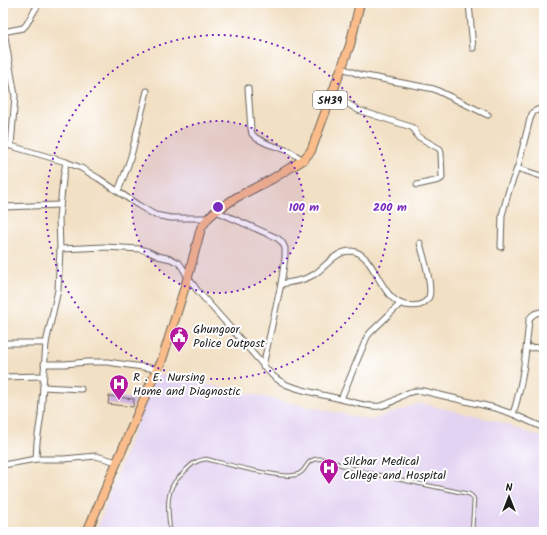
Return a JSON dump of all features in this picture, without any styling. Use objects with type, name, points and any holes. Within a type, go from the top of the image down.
[{"type":"main road","name":"SH39","points":[[87,532],[161,363],[188,277],[201,228],[208,218],[216,211],[237,197],[272,179],[303,160],[311,151],[350,45],[360,3]]},
{"type":"street","points":[[11,146],[15,96],[3,32],[23,28],[39,3]]},
{"type":"street","points":[[469,3],[473,48]]},
{"type":"street","points":[[342,68],[361,75],[434,89],[488,115]]},
{"type":"street","points":[[248,88],[252,134],[256,138],[289,151],[303,160]]},
{"type":"street","points":[[118,191],[131,156],[146,91]]},
{"type":"street","points":[[332,94],[358,110],[411,127],[415,130],[417,136],[440,149],[442,178],[417,185]]},
{"type":"street","points":[[501,247],[502,215],[517,168],[530,119],[533,112],[544,107]]},
{"type":"street","points":[[3,143],[66,162],[90,173],[138,205],[156,215],[170,218],[208,218]]},
{"type":"street","points":[[36,459],[41,415],[46,343],[56,299],[59,273],[60,205],[66,162]]},
{"type":"street","points":[[517,168],[544,177]]},
{"type":"street","points":[[3,207],[60,205]]},
{"type":"street","points":[[216,211],[277,238],[282,242],[285,248],[281,284],[263,366]]},
{"type":"street","points":[[281,284],[312,276],[332,258],[346,251],[353,251],[359,253],[366,259],[390,296],[396,302],[409,306],[417,306],[424,303],[429,297],[430,292],[420,243]]},
{"type":"street","points":[[60,249],[105,247],[140,249],[179,263],[211,306],[263,366],[277,380],[293,387],[370,406],[380,407],[409,392],[419,390],[495,408],[544,428]]},
{"type":"street","points":[[341,399],[367,337],[400,304]]},
{"type":"street","points":[[512,414],[517,401],[524,368],[530,316],[544,311]]},
{"type":"street","points":[[3,343],[46,343]]},
{"type":"street","points":[[526,348],[544,347]]},
{"type":"street","points":[[44,364],[107,362],[158,369]]},
{"type":"street","points":[[3,377],[43,376]]},
{"type":"street","points":[[43,387],[80,389]]},
{"type":"street","points":[[3,465],[36,459],[64,460],[96,456],[118,462]]},
{"type":"lane","points":[[170,532],[169,493],[175,482],[193,463],[200,459],[206,459],[279,476],[290,476],[302,472],[308,462],[316,458],[364,472],[469,494],[474,499],[472,532]]},
{"type":"shaded area","name":"Silchar Medical College and Hospital","points":[[155,373],[371,420],[420,403],[496,421],[544,438],[544,532],[96,532]]},
{"type":"building","points":[[109,396],[134,399],[133,407],[108,404]]},
{"type":"place","name":"Ghungoor Police Outpost","points":[[179,353]]},
{"type":"place","name":"R . E. Nursing Home and Diagnostic","points":[[119,401]]},
{"type":"place","name":"Silchar Medical College and Hospital","points":[[329,485]]}]
